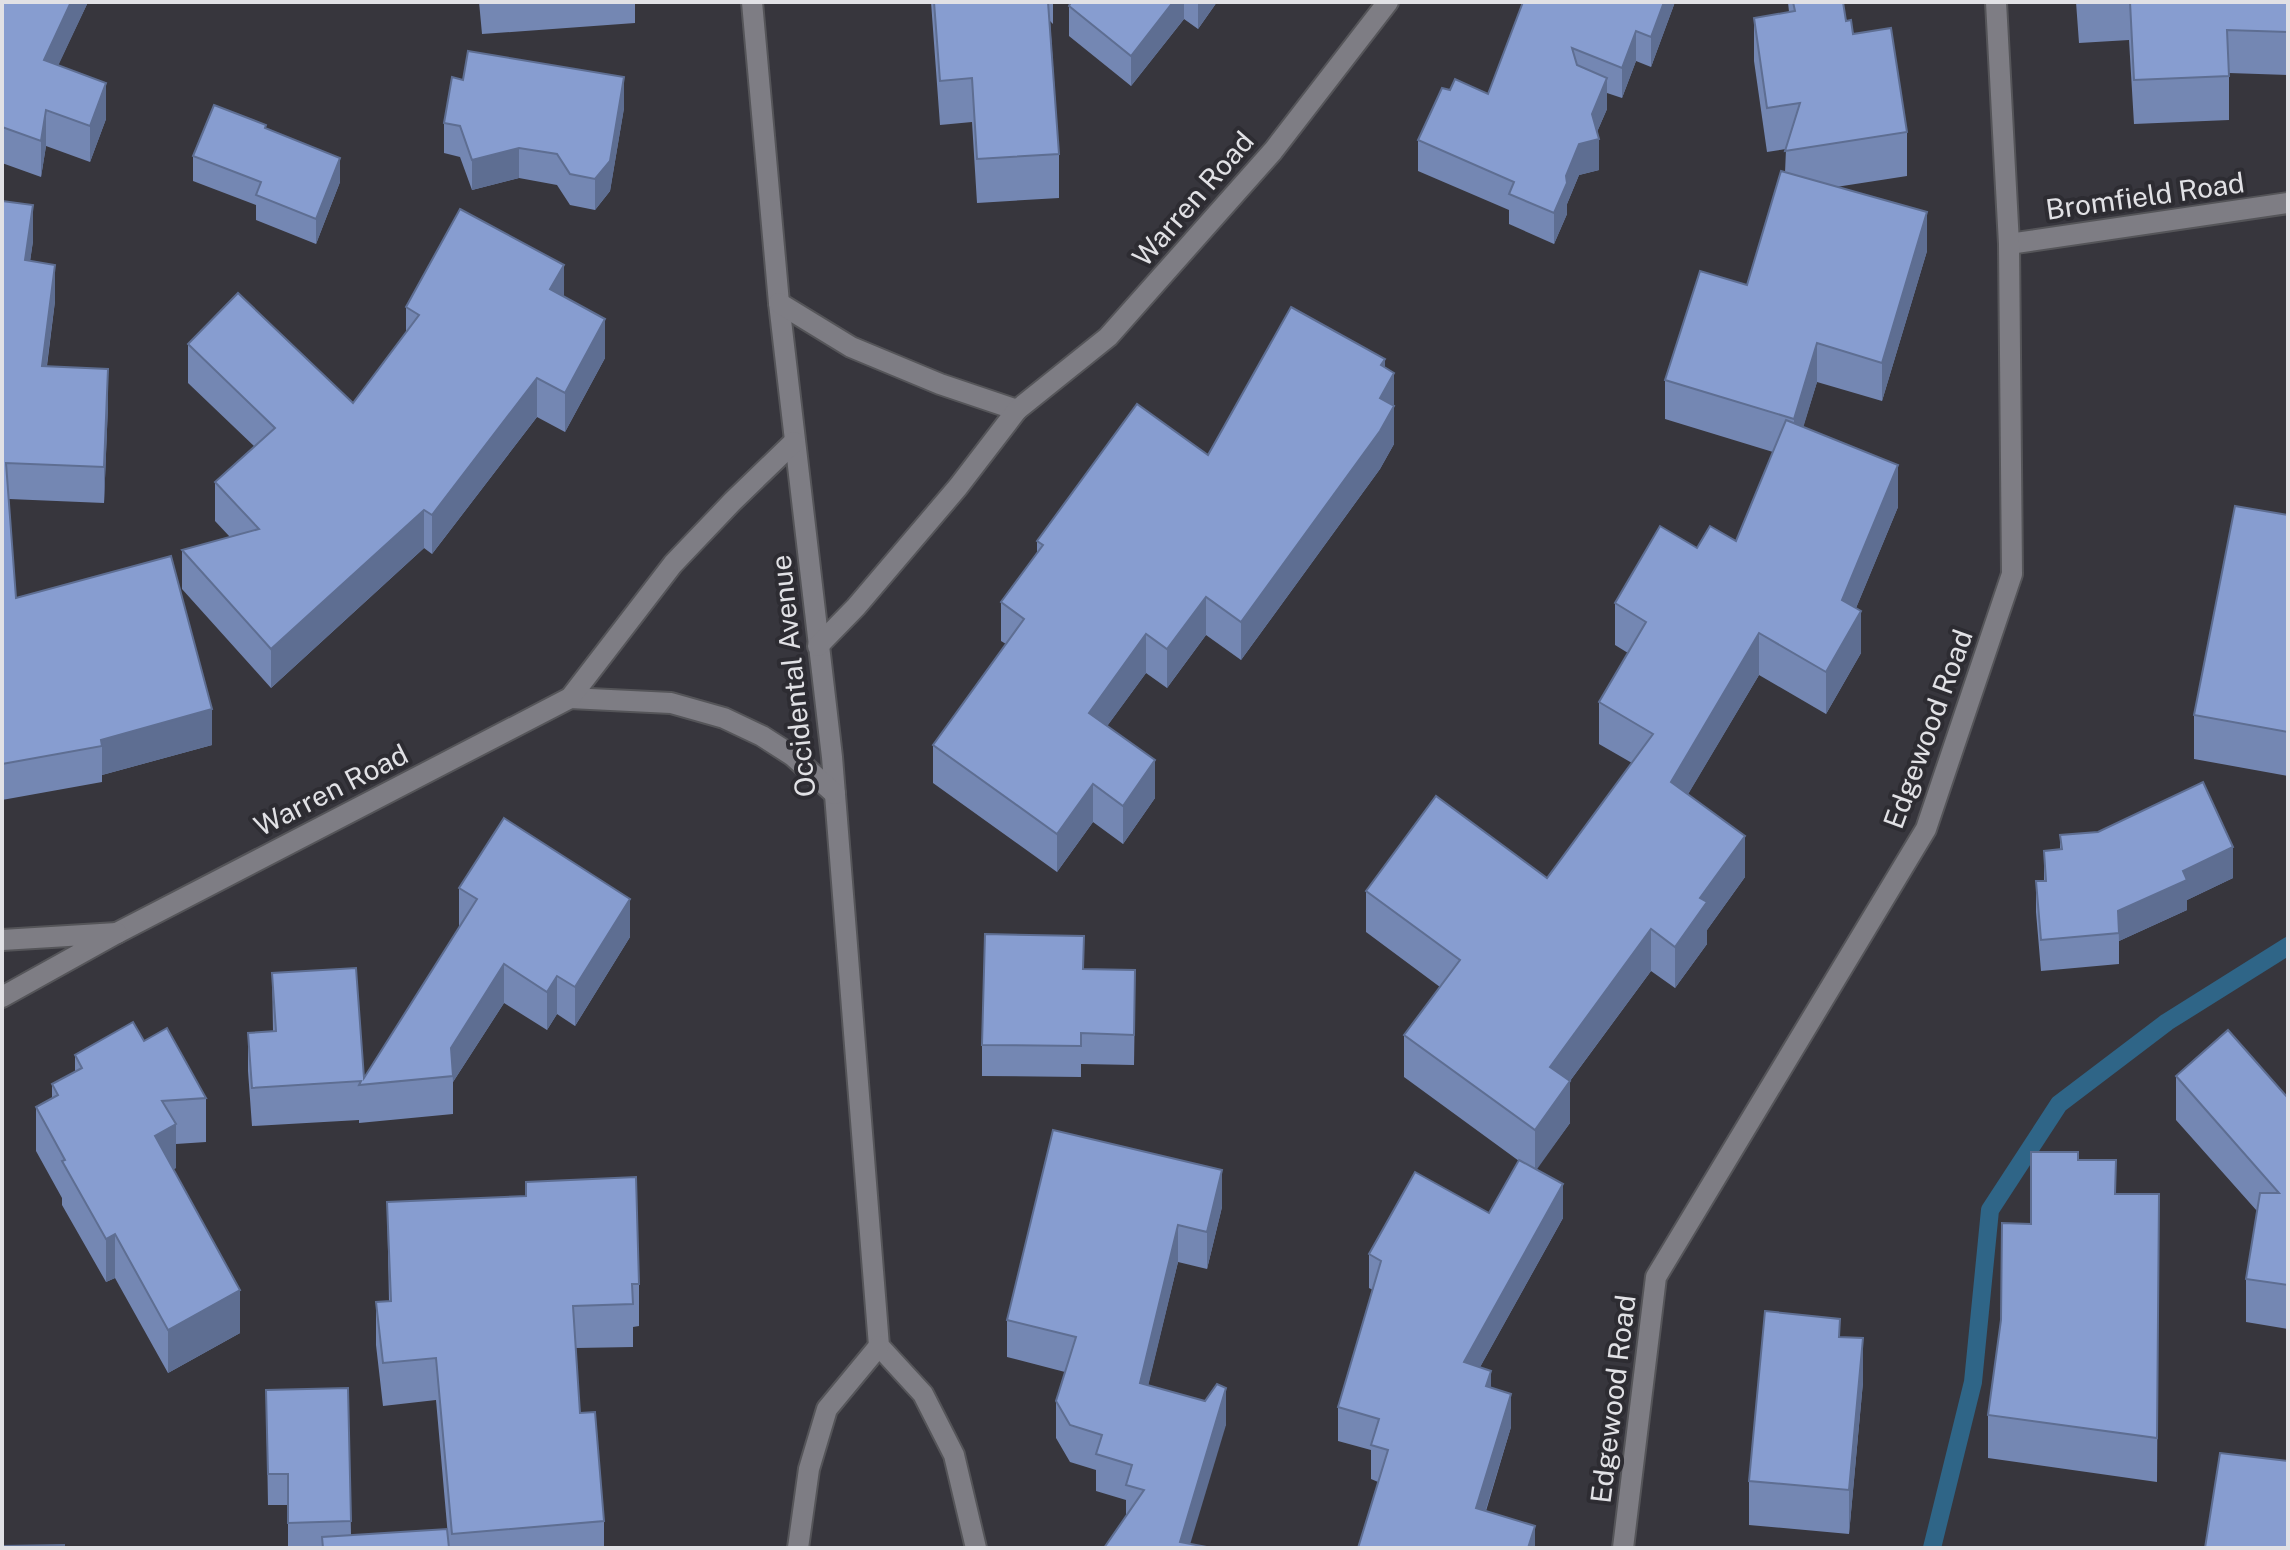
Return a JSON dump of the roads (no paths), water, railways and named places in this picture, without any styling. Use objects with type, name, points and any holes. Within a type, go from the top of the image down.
[{"type":"street","name":"Occidental Avenue","points":[[752,2],[779,303],[832,757],[879,1346]]},
{"type":"street","name":"Warren Road","points":[[818,646],[856,607],[958,487],[1017,410],[1108,337],[1273,151],[1388,2]]},
{"type":"street","name":"Edgewood Road","points":[[1623,1548],[1656,1277],[1926,829],[2012,574],[2009,244],[1996,2]]},
{"type":"street","name":"Bromfield Road","points":[[2009,244],[2288,203]]},
{"type":"street","points":[[779,303],[851,347],[940,384],[1017,410]]},
{"type":"street","name":"Warren Road","points":[[2,997],[117,933],[570,698],[673,564],[794,442]]},
{"type":"street","points":[[570,698],[671,703],[724,718],[762,736],[793,756],[835,794]]},
{"type":"street","name":"Warren Road","points":[[2,940],[117,933]]},
{"type":"street","points":[[798,1548],[809,1469],[827,1409],[879,1346],[923,1394],[954,1455],[976,1548]]},
{"type":"waterway","points":[[1932,1548],[1973,1382],[1990,1210],[2059,1104],[2167,1022],[2288,946]]}]
